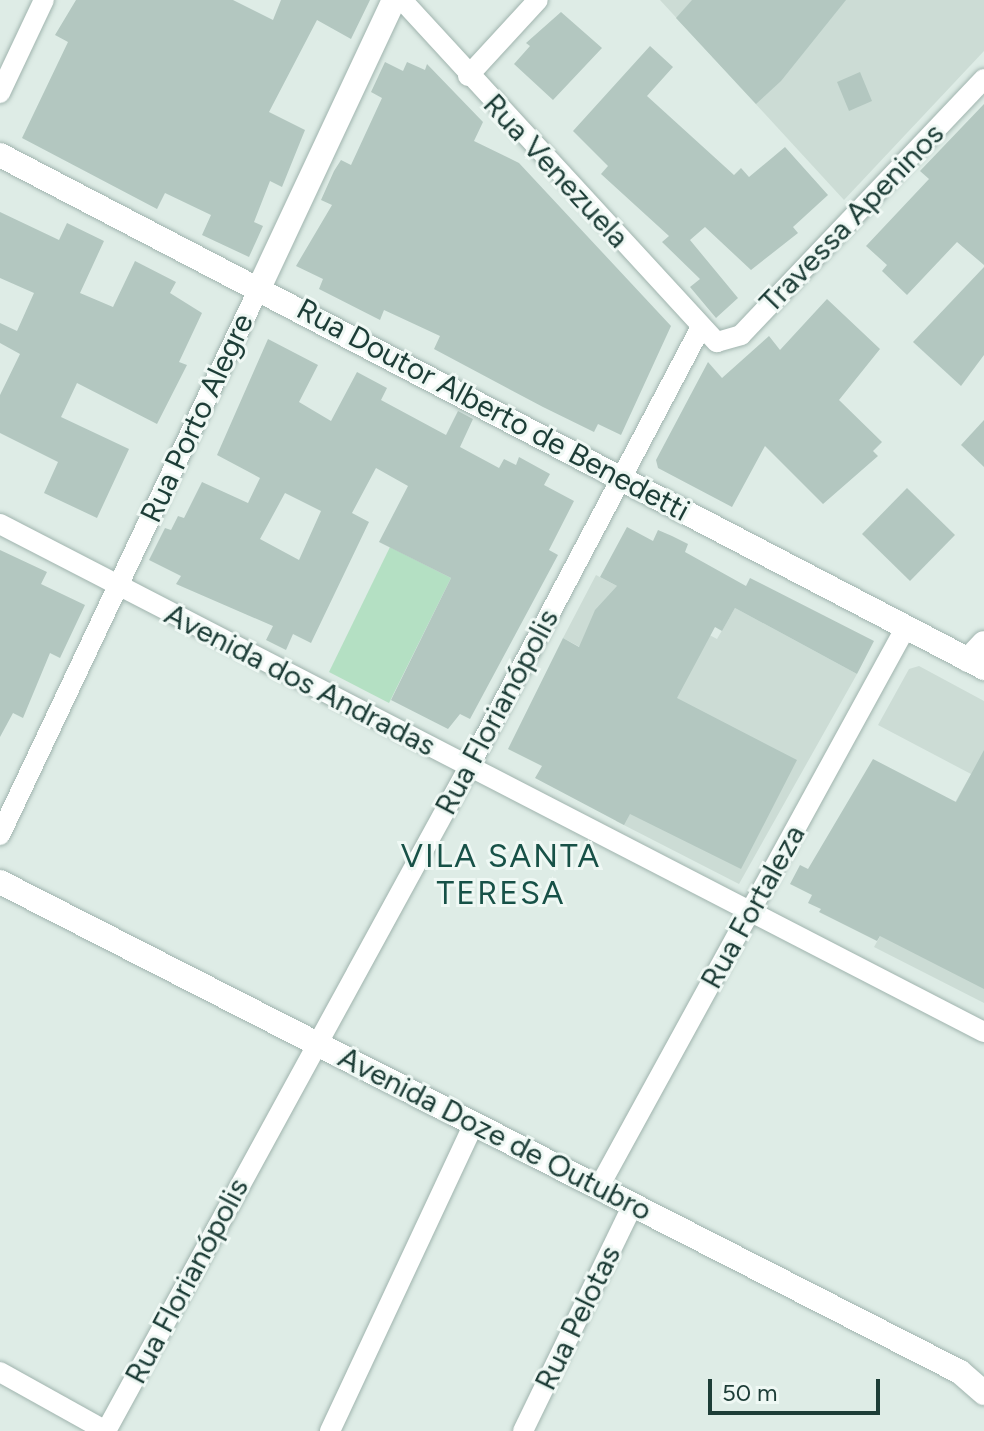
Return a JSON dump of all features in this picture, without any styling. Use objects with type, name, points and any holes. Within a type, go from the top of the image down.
[{"type":"street","points":[[0,93],[44,0]]},
{"type":"street","name":"Rua Porto Alegre","points":[[0,835],[394,0]]},
{"type":"street","name":"Rua Venezuela","points":[[402,0],[706,334]]},
{"type":"street","points":[[468,76],[538,0]]},
{"type":"street","name":"Travessa Apeninos","points":[[706,334],[741,335],[984,79]]},
{"type":"street","name":"Rua Doutor Alberto de Benedetti","points":[[0,155],[906,627],[979,657]]},
{"type":"street","name":"Rua Florianópolis","points":[[106,1431],[469,767],[623,478],[706,334]]},
{"type":"street","name":"Avenida dos Andradas","points":[[0,524],[984,1032]]},
{"type":"street","name":"Rua Fortaleza","points":[[599,1187],[906,627]]},
{"type":"street","name":"Avenida Doze de Outubro","points":[[0,882],[960,1372],[984,1393]]},
{"type":"street","points":[[330,1431],[474,1123]]},
{"type":"street","name":"Rua Pelotas","points":[[523,1431],[633,1204]]},
{"type":"street","points":[[0,1372],[106,1431]]},
{"type":"shaded area","points":[[660,0],[984,0],[984,51],[844,200]]},
{"type":"shaded area","points":[[596,575],[717,639],[735,608],[857,674],[739,884],[616,821],[612,664],[563,638]]},
{"type":"shaded area","points":[[919,666],[984,701],[984,1003],[874,947],[971,774],[878,725],[909,669]]},
{"type":"green space","points":[[390,547],[451,578],[389,703],[329,672]]},
{"type":"building","points":[[76,0],[233,0],[273,20],[281,0],[370,0],[351,39],[317,20],[269,112],[305,130],[282,187],[270,181],[254,222],[263,226],[249,257],[202,235],[211,215],[165,193],[157,209],[22,138],[68,42],[55,35]]},
{"type":"building","points":[[692,0],[846,0],[781,81],[756,104],[676,18]]},
{"type":"building","points":[[561,12],[602,48],[553,100],[514,64],[530,46],[526,43]]},
{"type":"building","points":[[650,46],[673,67],[647,96],[734,175],[741,168],[749,177],[785,147],[828,195],[793,227],[798,233],[751,270],[705,227],[690,240],[738,298],[716,318],[690,287],[700,279],[662,242],[669,236],[601,174],[608,166],[573,131]]},
{"type":"building","points":[[385,62],[403,71],[407,62],[425,70],[427,64],[483,122],[474,141],[519,163],[671,326],[621,435],[598,424],[594,432],[543,407],[434,349],[440,336],[384,310],[380,320],[319,289],[323,279],[296,266],[332,205],[321,200],[334,171],[341,160],[351,165],[382,98],[371,92]]},
{"type":"building","points":[[860,72],[872,101],[849,111],[837,82]]},
{"type":"building","points":[[984,104],[984,265],[957,242],[907,295],[882,271],[887,265],[866,246],[929,179],[920,171]]},
{"type":"building","points":[[0,212],[59,240],[67,223],[104,241],[80,293],[113,307],[135,261],[176,282],[170,293],[202,313],[179,362],[187,365],[157,424],[77,383],[61,417],[129,449],[97,518],[44,493],[58,462],[0,433],[0,395],[20,354],[0,343],[0,323],[17,331],[34,293],[0,278]]},
{"type":"building","points":[[984,267],[984,355],[961,386],[913,342]]},
{"type":"building","points":[[827,299],[880,349],[839,400],[882,442],[873,451],[878,456],[823,504],[765,446],[732,507],[658,468],[656,460],[708,362],[722,378],[769,336],[780,350]]},
{"type":"building","points":[[268,339],[318,365],[299,402],[331,421],[357,372],[387,388],[381,400],[446,435],[458,411],[473,419],[460,447],[499,468],[504,459],[516,465],[519,457],[550,474],[544,485],[574,501],[549,550],[558,555],[470,719],[460,714],[448,729],[391,700],[451,578],[379,542],[408,486],[376,468],[352,513],[369,522],[311,643],[293,634],[286,650],[266,640],[273,626],[176,584],[181,576],[149,560],[165,528],[171,530],[178,516],[184,518],[202,482],[248,503],[260,478],[217,455]],"holes":[[[285,493],[321,511],[299,560],[260,539]]]},
{"type":"building","points":[[984,420],[984,467],[961,445]]},
{"type":"building","points":[[907,488],[955,535],[910,581],[862,534]]},
{"type":"building","points":[[627,527],[653,541],[658,530],[672,536],[688,544],[685,552],[746,586],[750,578],[874,641],[857,674],[735,608],[722,631],[715,627],[677,698],[797,760],[741,869],[630,814],[624,825],[535,778],[542,766],[508,749],[563,638],[579,647],[595,610],[617,586],[600,577]]},
{"type":"building","points":[[0,550],[47,572],[41,584],[85,605],[60,658],[50,653],[23,718],[13,713],[0,737]]},
{"type":"building","points":[[984,750],[984,989],[880,936],[877,941],[819,912],[821,909],[808,903],[812,895],[790,884],[800,865],[808,869],[873,759],[956,802]]},
{"type":"district","name":"VILA SANTA TERESA","points":[[501,876]]}]
